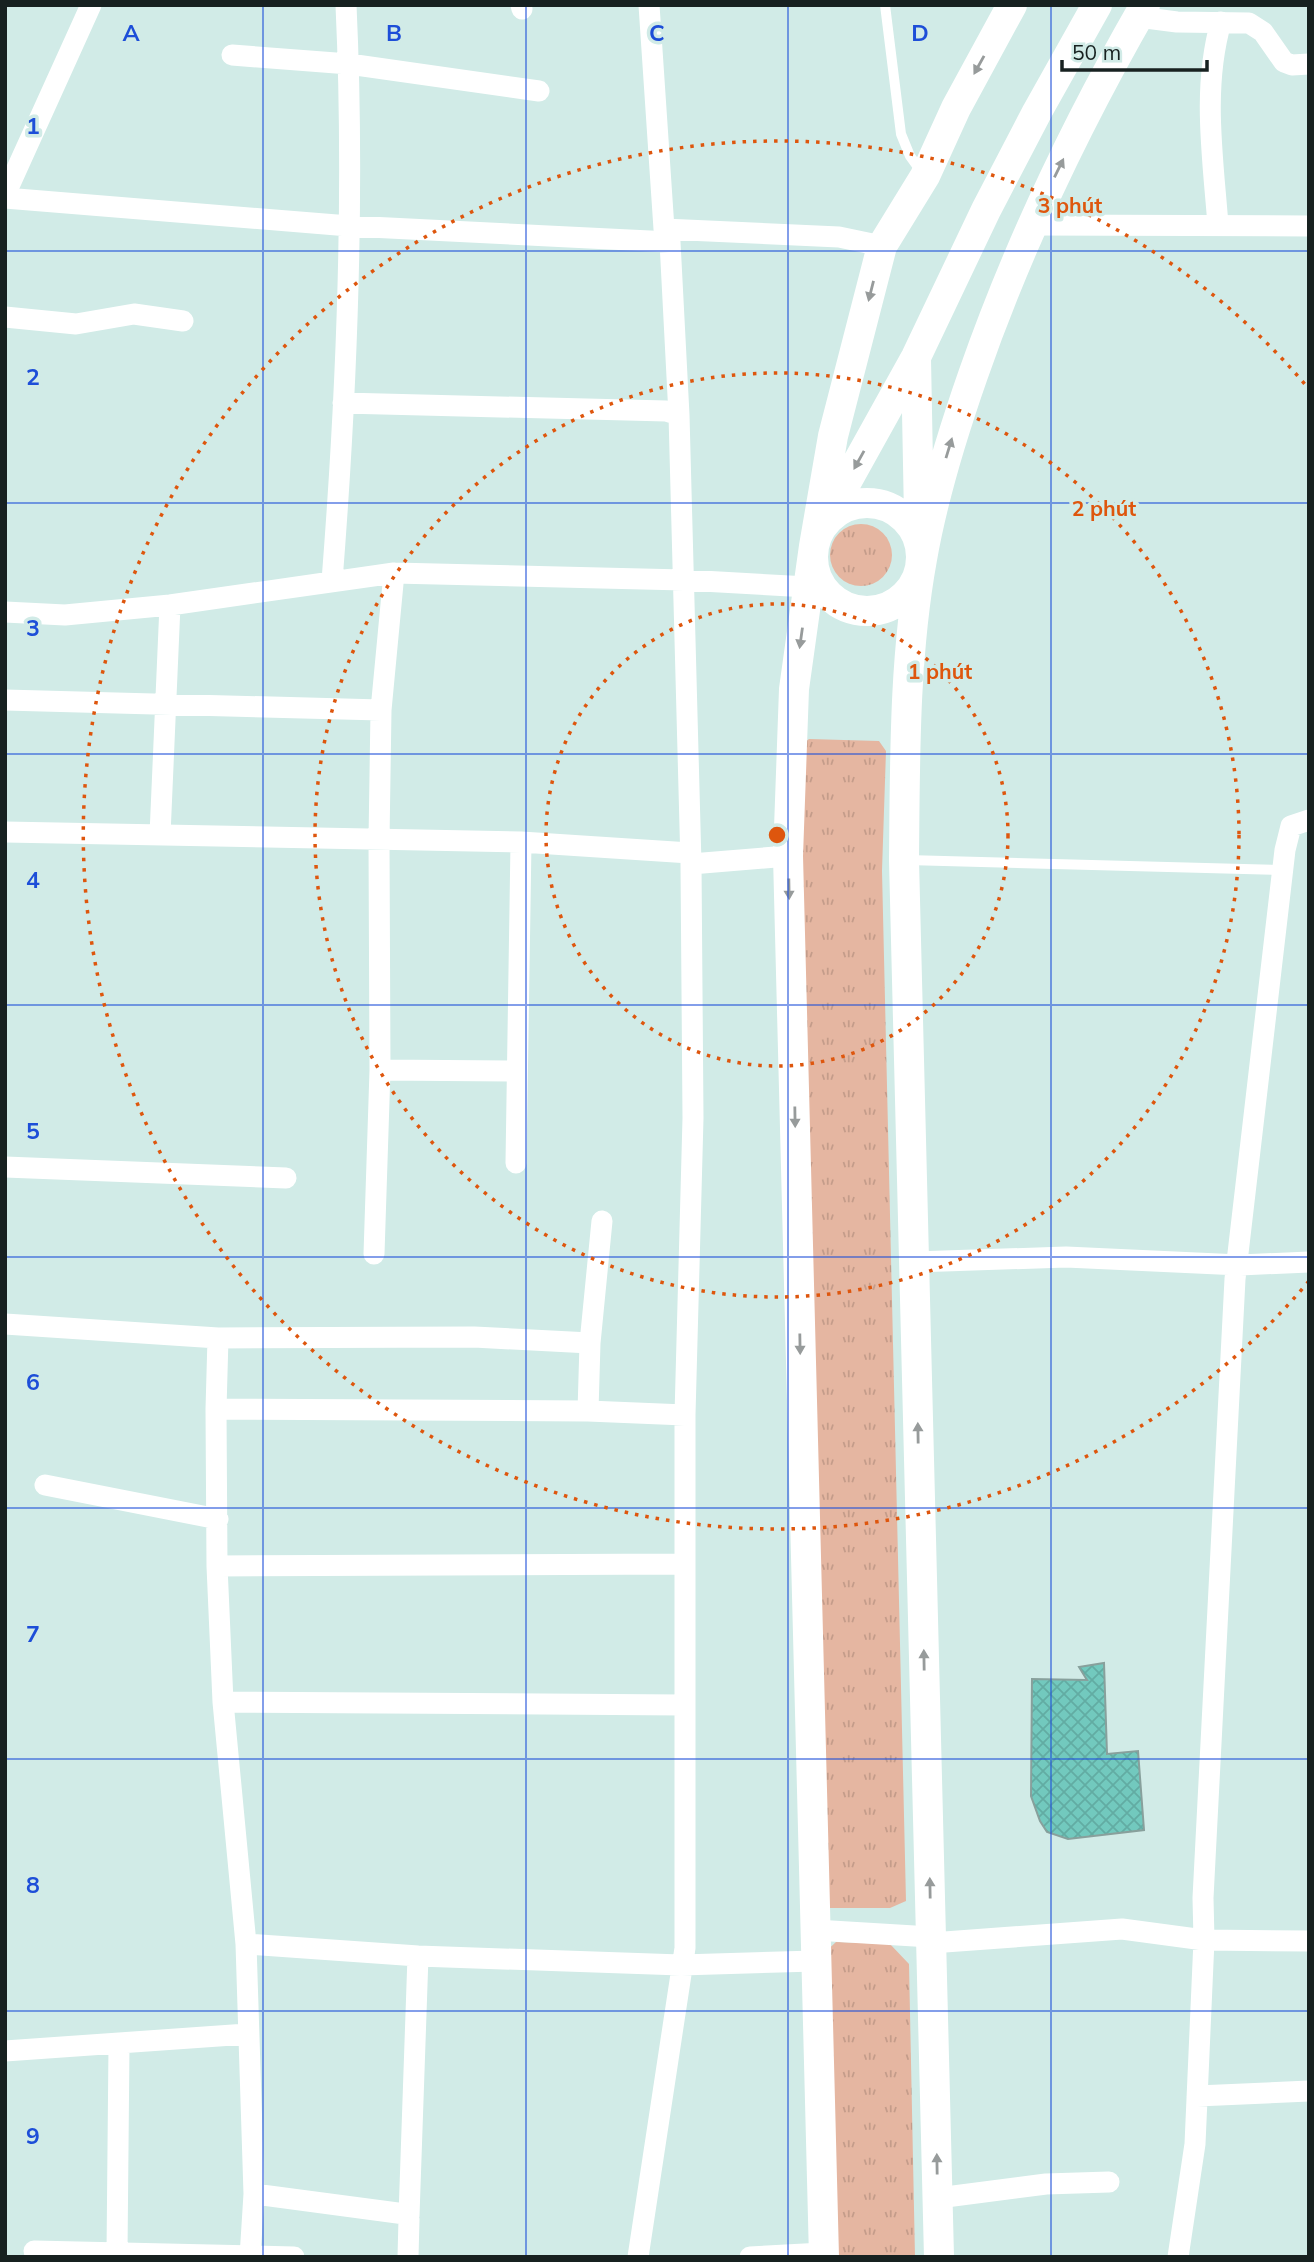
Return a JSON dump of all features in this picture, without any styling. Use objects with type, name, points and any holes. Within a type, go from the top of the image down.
[{"type":"street","points":[[91,5],[5,197],[349,226],[839,237],[881,246]]},
{"type":"street","points":[[332,581],[343,403],[349,226],[349,64],[346,5]]},
{"type":"street","points":[[638,2257],[685,1948],[685,1415],[693,1118],[690,858],[679,415],[649,5]]},
{"type":"street","points":[[1012,5],[956,108],[925,176],[881,246],[833,436],[813,564],[818,581],[828,596],[842,606],[859,612],[876,611],[893,605],[907,594],[917,579],[934,496],[998,303],[1069,148],[1142,11],[1177,22],[1237,21],[1256,26],[1284,62],[1292,65],[1309,64]]},
{"type":"street","points":[[750,2257],[823,2255],[788,856],[794,689],[808,587],[817,538],[916,357],[992,198],[1097,5]]},
{"type":"street","points":[[1218,225],[1210,98],[1212,71],[1222,22]]},
{"type":"street","points":[[232,55],[349,64],[539,91]]},
{"type":"street","points":[[1032,225],[1309,226]]},
{"type":"street","points":[[5,317],[76,324],[134,314],[183,321]]},
{"type":"street","points":[[916,357],[921,553],[905,699],[904,860],[939,2257]]},
{"type":"street","points":[[343,403],[666,411],[679,415]]},
{"type":"street","points":[[817,538],[833,515],[848,506],[866,503],[884,505],[900,514],[912,527],[921,553]]},
{"type":"street","points":[[5,612],[65,615],[170,604],[394,573],[684,580],[808,587]]},
{"type":"street","points":[[374,1254],[380,1070],[381,710],[394,573]]},
{"type":"street","points":[[160,835],[170,604]]},
{"type":"street","points":[[5,700],[381,710]]},
{"type":"street","points":[[1178,2257],[1195,2144],[1204,1940],[1203,1898],[1236,1264],[1282,870],[1291,826],[1309,820]]},
{"type":"street","points":[[5,832],[521,842],[690,858],[788,856]]},
{"type":"street","points":[[516,1163],[521,842]]},
{"type":"street","points":[[380,1070],[517,1071]]},
{"type":"street","points":[[5,1167],[286,1178]]},
{"type":"street","points":[[588,1411],[590,1343],[602,1221]]},
{"type":"street","points":[[914,1262],[1066,1256],[1236,1264],[1309,1262]]},
{"type":"street","points":[[5,1324],[218,1338],[474,1337],[590,1343]]},
{"type":"street","points":[[218,1338],[217,1566],[223,1702],[246,1944],[254,2194],[250,2256]]},
{"type":"street","points":[[216,1409],[588,1411],[685,1415]]},
{"type":"street","points":[[45,1485],[218,1519]]},
{"type":"street","points":[[217,1566],[685,1564]]},
{"type":"street","points":[[223,1702],[683,1704]]},
{"type":"street","points":[[815,1930],[931,1940],[1122,1929],[1204,1940],[1309,1941]]},
{"type":"street","points":[[246,1944],[418,1956],[681,1965],[815,1961]]},
{"type":"street","points":[[408,2257],[418,1956]]},
{"type":"street","points":[[5,2051],[247,2034]]},
{"type":"street","points":[[117,2253],[119,2044]]},
{"type":"street","points":[[1197,2096],[1309,2091]]},
{"type":"street","points":[[937,2198],[1045,2184],[1109,2182]]},
{"type":"street","points":[[254,2194],[398,2212],[409,2216]]},
{"type":"street","points":[[34,2251],[294,2257]]},
{"type":"lane","points":[[885,5],[901,134],[910,156],[925,176]]},
{"type":"lane","points":[[904,860],[1282,870]]},
{"type":"green space","points":[[855,524],[867,524],[883,533],[890,543],[890,567],[883,577],[867,586],[855,586],[844,581],[835,572],[830,561],[830,549],[835,538],[844,529]]},
{"type":"green space","points":[[809,739],[879,741],[886,751],[882,871],[906,1901],[890,1908],[822,1908],[796,867],[801,745]]},
{"type":"green space","points":[[836,1942],[890,1944],[909,1964],[915,2257],[829,2257],[822,1955]]},
{"type":"building","points":[[1104,1663],[1107,1754],[1138,1751],[1144,1830],[1068,1839],[1047,1832],[1031,1796],[1032,1679],[1087,1680],[1079,1667]]}]
